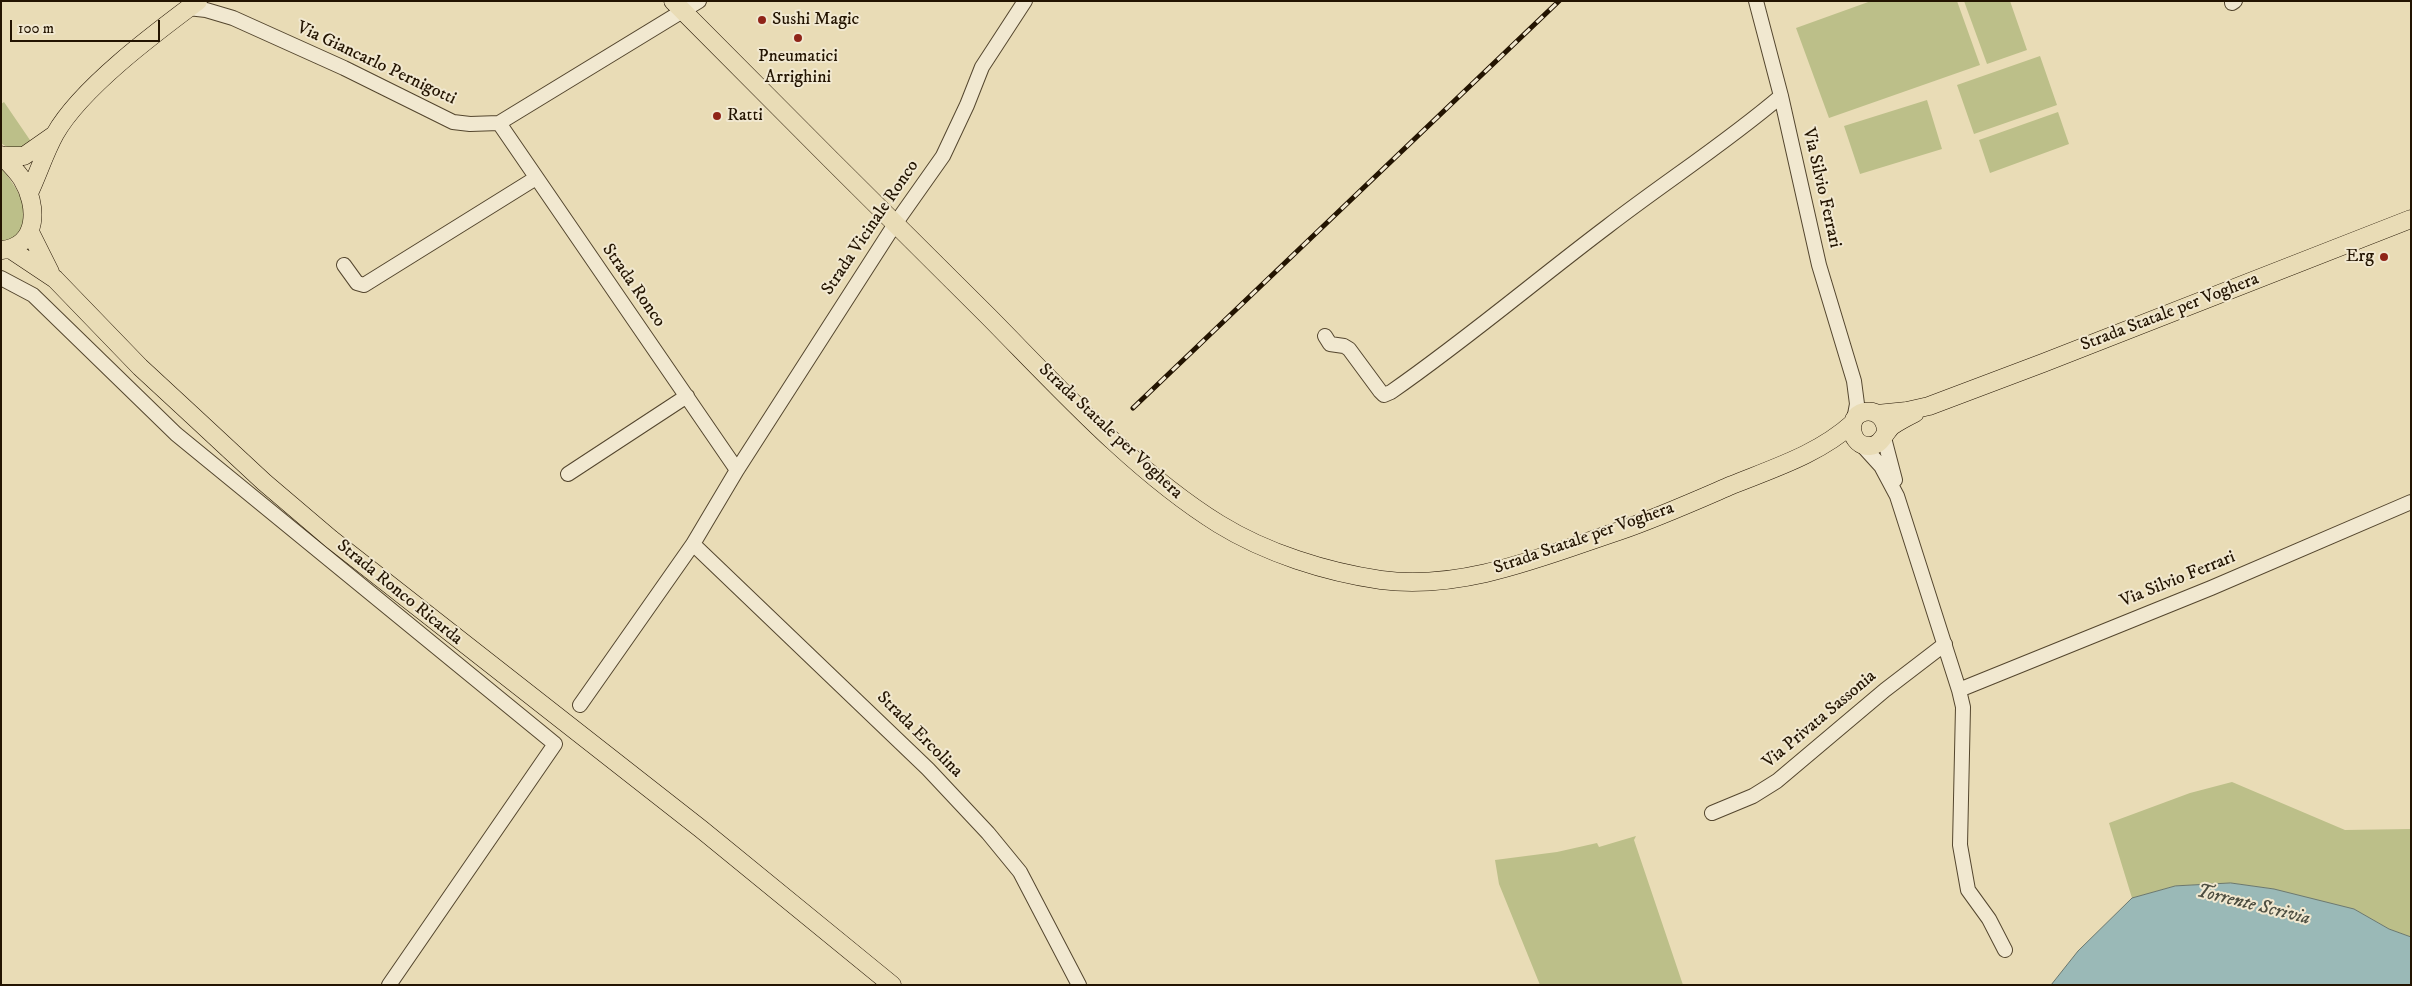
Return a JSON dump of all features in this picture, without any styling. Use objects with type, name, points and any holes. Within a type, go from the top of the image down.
[{"type":"main road","points":[[28,193],[55,134],[71,112],[100,82],[150,38],[193,5]]},
{"type":"main road","name":"Strada Statale per Voghera","points":[[678,6],[1070,398],[1171,490],[1213,520],[1246,539],[1282,554],[1336,570],[1382,580],[1408,582],[1454,578],[1498,569],[1531,561],[1636,526],[1807,454],[1835,438],[1865,412],[1907,411],[1929,406]]},
{"type":"main road","points":[[1,156],[24,156],[55,134]]},
{"type":"main road","points":[[1,156],[18,174],[28,193],[33,209],[30,232],[34,244],[55,279],[140,367],[264,482],[308,520],[701,829],[892,985]]},
{"type":"main road","name":"Strada Statale per Voghera","points":[[1807,454],[1860,443],[1875,445],[1897,422],[1929,406],[2411,219]]},
{"type":"main road","points":[[6,250],[20,244],[30,232]]},
{"type":"main road","points":[[6,250],[55,279]]},
{"type":"main road","points":[[1876,413],[1884,421],[1885,435]]},
{"type":"main road","points":[[1854,422],[1852,433],[1860,443]]},
{"type":"street","name":"Via Giancarlo Pernigotti","points":[[193,5],[233,18],[344,68],[453,122],[470,124],[499,123],[678,6],[699,1]]},
{"type":"street","name":"Strada Vicinale Ronco","points":[[736,470],[895,224],[943,156],[967,105],[982,67],[1025,1]]},
{"type":"street","name":"Via Silvio Ferrari","points":[[1756,1],[1781,96],[1819,265],[1854,381],[1857,404],[1854,422]]},
{"type":"street","points":[[1325,336],[1330,344],[1344,346],[1349,350],[1384,395],[1391,392],[1440,358],[1608,226],[1756,118],[1781,96]]},
{"type":"street","name":"Strada Ronco","points":[[499,123],[736,470]]},
{"type":"street","points":[[344,266],[357,283],[364,285],[536,178]]},
{"type":"street","name":"Strada Ronco Ricarda","points":[[1,278],[33,295],[176,434],[555,744],[389,985]]},
{"type":"street","name":"Via Silvio Ferrari","points":[[1854,381],[1876,413]]},
{"type":"street","points":[[568,474],[687,396]]},
{"type":"street","points":[[1885,435],[1895,478],[1897,496]]},
{"type":"street","points":[[1860,443],[1881,466],[1897,496],[1959,690],[1963,707],[1960,845],[1968,890],[1990,919],[2005,950]]},
{"type":"street","points":[[580,705],[693,544],[736,470]]},
{"type":"street","name":"Via Silvio Ferrari","points":[[1959,690],[2211,588],[2411,502]]},
{"type":"street","name":"Strada Ercolina","points":[[693,544],[928,769],[988,833],[1020,872],[1079,985]]},
{"type":"street","name":"Via Privata Sassonia","points":[[1712,813],[1753,796],[1777,781],[1885,690],[1945,644]]},
{"type":"green space","points":[[1871,1],[1957,1],[1980,65],[1829,118],[1796,28]]},
{"type":"green space","points":[[1964,1],[2010,1],[2027,50],[1987,64]]},
{"type":"green space","points":[[2040,56],[2057,105],[1974,134],[1957,85]]},
{"type":"green space","points":[[1927,100],[1942,149],[1860,174],[1844,126]]},
{"type":"green space","points":[[4,102],[32,143],[13,149],[1,143],[1,104]]},
{"type":"green space","points":[[2058,112],[2069,144],[1990,173],[1979,140]]},
{"type":"green space","points":[[1,168],[12,182],[22,200],[25,219],[18,235],[1,244]]},
{"type":"green space","points":[[2232,782],[2345,830],[2411,829],[2411,937],[2389,929],[2354,909],[2274,889],[2231,883],[2175,886],[2132,898],[2109,823],[2190,793]]},
{"type":"green space","points":[[1636,836],[1634,840],[1683,985],[1540,985],[1499,884],[1495,860],[1557,852],[1597,843],[1599,847]]},
{"type":"water","name":"Torrente Scrivia","points":[[2231,883],[2274,889],[2354,909],[2389,929],[2411,937],[2411,985],[2051,985],[2078,951],[2132,898],[2175,886]]},
{"type":"railway","points":[[1133,408],[1559,1]]},
{"type":"place","name":"Sushi Magic","points":[[762,20]]},
{"type":"place","name":"Pneumatici Arrighini","points":[[798,38]]},
{"type":"place","name":"Ratti","points":[[717,116]]},
{"type":"place","name":"Erg","points":[[2384,257]]}]
